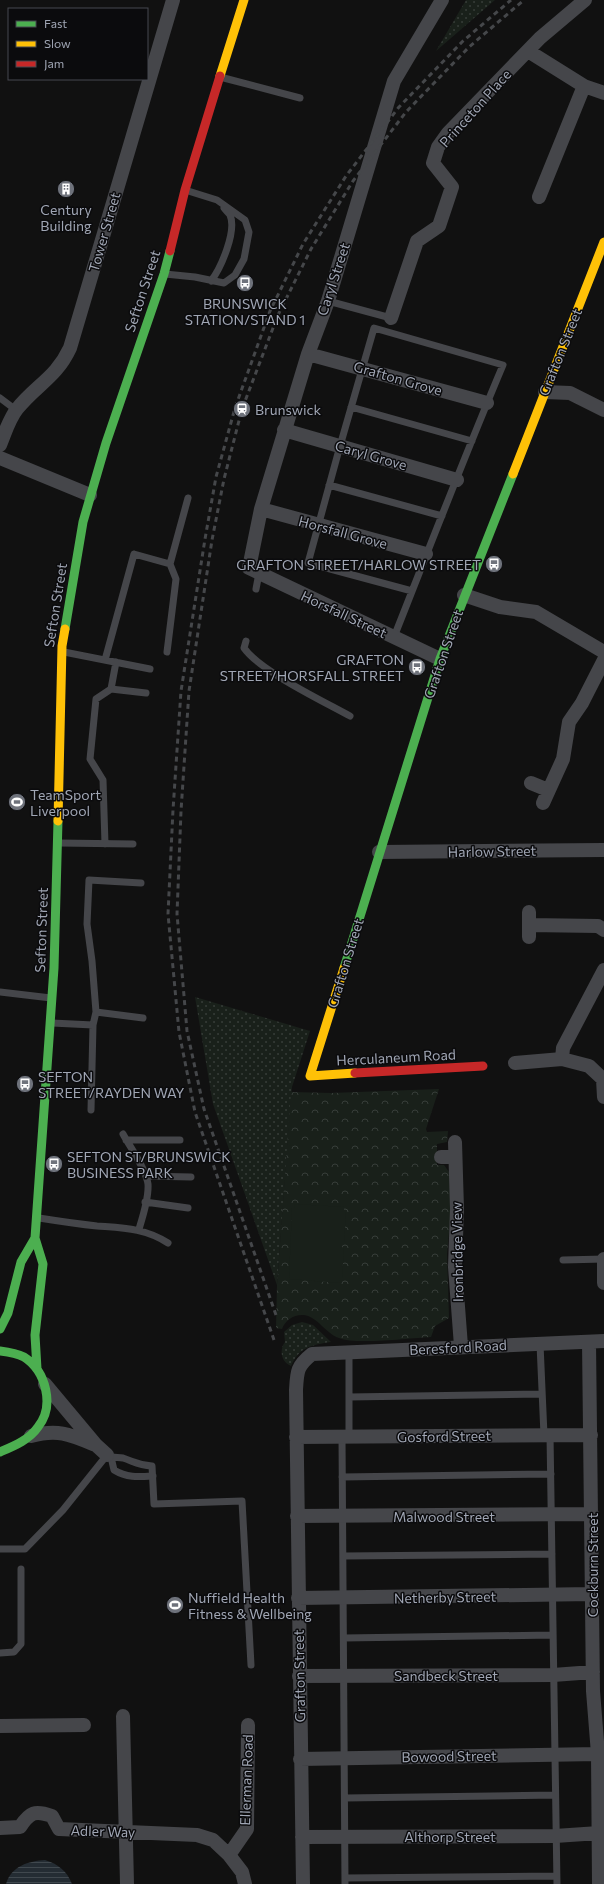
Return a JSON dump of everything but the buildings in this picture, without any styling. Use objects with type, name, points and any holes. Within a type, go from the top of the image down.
[{"type":"street","name":"Tower Street","points":[[0,445],[9,422],[16,410],[56,372],[65,359],[70,348],[172,0]]},
{"type":"street","name":"Sefton Street","points":[[0,1329],[8,1313],[21,1262],[34,1238],[37,1218],[52,998],[62,651],[83,522],[90,494],[164,274],[185,190],[244,0]]},
{"type":"street","name":"Caryl Street","points":[[254,571],[261,509],[308,354],[328,300],[394,82],[442,0]]},
{"type":"street","name":"Princeton Place","points":[[391,318],[416,241],[440,226],[452,187],[433,163],[438,147],[448,133],[528,51],[584,0]]},
{"type":"street","points":[[528,51],[584,86],[604,93]]},
{"type":"street","points":[[539,197],[584,86]]},
{"type":"street","name":"Grafton Street","points":[[310,1076],[440,659],[604,242]]},
{"type":"street","name":"Grafton Grove","points":[[308,354],[487,403]]},
{"type":"street","points":[[545,392],[570,393],[604,410]]},
{"type":"street","name":"Caryl Grove","points":[[284,430],[457,480]]},
{"type":"street","points":[[0,458],[90,494]]},
{"type":"street","name":"Horsfall Grove","points":[[261,509],[426,554]]},
{"type":"street","name":"Horsfall Street","points":[[254,571],[440,659]]},
{"type":"street","points":[[464,595],[500,607],[536,612],[604,652]]},
{"type":"street","points":[[531,783],[546,797],[563,759],[569,722],[582,703],[604,660]]},
{"type":"street","name":"Harlow Street","points":[[379,852],[604,850]]},
{"type":"street","points":[[529,925],[598,926],[604,930]]},
{"type":"street","points":[[562,1059],[563,1048],[604,970]]},
{"type":"street","points":[[515,1063],[562,1059],[589,1066],[603,1079],[604,1097]]},
{"type":"street","name":"Herculaneum Road","points":[[310,1076],[483,1066]]},
{"type":"street","name":"Ironbridge View","points":[[455,1142],[448,1157],[457,1209],[455,1267],[461,1346]]},
{"type":"street","name":"Sefton Street","points":[[34,1238],[43,1264],[35,1335],[37,1369]]},
{"type":"street","points":[[604,1259],[604,1283]]},
{"type":"street","name":"Beresford Road","points":[[312,1354],[461,1346],[604,1341]]},
{"type":"street","name":"Cockburn Street","points":[[589,1342],[593,1672],[598,1690],[599,1833],[602,1853],[599,1884]]},
{"type":"street","name":"Sefton Street","points":[[0,1351],[16,1354],[28,1360],[37,1369],[45,1384],[48,1396],[42,1422],[31,1436],[13,1446],[0,1446]]},
{"type":"street","name":"Grafton Street","points":[[303,1884],[296,1437],[297,1375],[302,1362],[312,1354]]},
{"type":"street","points":[[45,1384],[96,1445],[109,1456]]},
{"type":"street","points":[[31,1436],[42,1433],[60,1432],[70,1434],[96,1445]]},
{"type":"street","name":"Gosford Street","points":[[296,1437],[591,1435]]},
{"type":"street","points":[[0,1452],[13,1446]]},
{"type":"street","name":"Malwood Street","points":[[297,1516],[592,1514]]},
{"type":"street","name":"Netherby Street","points":[[298,1598],[553,1596],[592,1594]]},
{"type":"street","name":"Sandbeck Street","points":[[299,1676],[553,1675],[593,1672]]},
{"type":"street","points":[[123,1716],[127,1884]]},
{"type":"street","points":[[0,1726],[84,1725]]},
{"type":"street","name":"Ellerman Road","points":[[229,1855],[247,1829],[248,1725]]},
{"type":"street","name":"Bowood Street","points":[[300,1759],[598,1754]]},
{"type":"street","name":"Adler Way","points":[[0,1828],[20,1827],[28,1816],[40,1812],[52,1816],[58,1829],[197,1835],[213,1840],[229,1855]]},
{"type":"street","name":"Althorp Street","points":[[302,1838],[345,1836],[555,1836],[599,1833]]},
{"type":"street","points":[[229,1855],[242,1872],[245,1884]]},
{"type":"lane","points":[[220,77],[300,98]]},
{"type":"lane","points":[[164,274],[224,283],[235,274],[244,259],[249,232],[245,220],[217,200],[185,190]]},
{"type":"lane","points":[[211,281],[220,269],[232,230],[230,216],[217,200]]},
{"type":"lane","name":"Princeton Place","points":[[328,300],[391,318]]},
{"type":"lane","points":[[394,637],[503,365],[374,328],[308,563],[412,591]]},
{"type":"lane","points":[[0,398],[16,410]]},
{"type":"lane","points":[[351,406],[472,441]]},
{"type":"lane","points":[[330,485],[442,516]]},
{"type":"lane","points":[[167,652],[176,579],[170,564],[188,498]]},
{"type":"lane","points":[[105,660],[134,554],[170,564]]},
{"type":"lane","points":[[254,571],[256,589]]},
{"type":"lane","points":[[246,641],[244,648],[250,656],[280,676],[350,716]]},
{"type":"lane","points":[[62,651],[150,669]]},
{"type":"lane","points":[[111,689],[116,662]]},
{"type":"lane","points":[[105,844],[103,780],[90,759],[96,699],[111,689],[146,693]]},
{"type":"lane","points":[[57,843],[133,844]]},
{"type":"lane","points":[[91,1110],[93,1025],[96,1012],[88,924],[89,880],[141,883]]},
{"type":"lane","points":[[0,992],[52,998]]},
{"type":"lane","points":[[96,1012],[143,1018]]},
{"type":"lane","points":[[50,1023],[93,1025]]},
{"type":"lane","points":[[139,1229],[148,1185],[146,1176],[125,1137],[180,1140]]},
{"type":"lane","points":[[146,1176],[191,1177]]},
{"type":"lane","points":[[145,1202],[188,1208]]},
{"type":"lane","points":[[37,1218],[139,1229],[168,1243]]},
{"type":"lane","points":[[563,1260],[604,1259]]},
{"type":"lane","points":[[348,1353],[349,1397],[342,1476],[345,1881],[556,1880],[551,1474],[542,1394],[540,1344]]},
{"type":"lane","points":[[349,1397],[542,1394]]},
{"type":"lane","points":[[109,1456],[123,1458],[134,1464],[152,1466],[154,1504],[242,1501],[251,1665]]},
{"type":"lane","points":[[109,1456],[114,1470],[122,1475],[153,1476]]},
{"type":"lane","points":[[0,1549],[25,1549],[63,1510],[109,1456]]},
{"type":"lane","points":[[342,1476],[551,1474]]},
{"type":"lane","points":[[343,1556],[552,1554]]},
{"type":"lane","points":[[0,1653],[14,1652],[21,1644],[21,1569]]},
{"type":"lane","points":[[344,1638],[553,1635]]},
{"type":"lane","points":[[345,1798],[555,1795]]},
{"type":"green space","points":[[466,0],[495,0],[436,51]]},
{"type":"green space","points":[[195,997],[310,1031],[292,1087],[277,1285],[213,1104]]},
{"type":"green space","points":[[439,1089],[426,1129],[427,1132],[448,1131],[447,1142],[437,1144],[437,1165],[444,1165],[449,1172],[451,1210],[447,1254],[449,1318],[435,1326],[431,1337],[384,1340],[358,1341],[339,1338],[334,1336],[309,1316],[304,1315],[290,1318],[282,1329],[276,1328],[277,1285],[291,1092],[331,1093]]},
{"type":"green space","points":[[295,1204],[344,1207],[344,1211],[346,1212],[344,1242],[342,1242],[342,1247],[344,1248],[342,1278],[340,1278],[340,1283],[289,1279],[292,1208],[294,1208]]},
{"type":"green space","points":[[302,1322],[313,1325],[331,1342],[318,1344],[302,1351],[291,1366],[285,1362],[282,1356],[282,1349],[285,1342],[284,1332],[292,1325]]},
{"type":"shaded area","points":[[45,1860],[62,1869],[68,1875],[72,1884],[6,1884],[8,1878],[16,1869],[27,1863]]},
{"type":"railway","points":[[274,1340],[195,1112],[179,1032],[168,914],[181,691],[205,539],[216,477],[235,408],[270,311],[303,244],[346,176],[399,107],[463,41],[511,0]]},
{"type":"railway","points":[[276,1315],[204,1109],[187,1031],[177,914],[181,811],[189,691],[212,540],[224,479],[242,409],[278,315],[311,249],[353,181],[406,112],[469,47],[524,0]]},
{"type":"traffic: fast","points":[[65,629],[83,522],[106,443],[164,274],[170,251]]},
{"type":"traffic: fast","points":[[344,968],[440,659],[513,474]]},
{"type":"traffic: fast","points":[[0,1329],[8,1313],[21,1262],[35,1238],[54,968],[58,821]]},
{"type":"traffic: fast","points":[[35,1238],[43,1264],[35,1335],[37,1369]]},
{"type":"traffic: fast","points":[[0,1351],[24,1357],[32,1363],[43,1380],[47,1399],[43,1419],[34,1432],[21,1442],[0,1452]]},
{"type":"traffic: slow","points":[[220,76],[244,0]]},
{"type":"traffic: slow","points":[[513,474],[604,242]]},
{"type":"traffic: slow","points":[[58,821],[62,646],[65,629]]},
{"type":"traffic: slow","points":[[344,968],[310,1076],[355,1073]]},
{"type":"traffic: jam","points":[[170,251],[185,190],[220,76]]},
{"type":"traffic: jam","points":[[355,1073],[483,1066]]},
{"type":"place","name":"Century Building","points":[[66,189]]},
{"type":"place","name":"BRUNSWICK STATION/STAND 1","points":[[245,283]]},
{"type":"place","name":"Brunswick","points":[[242,409]]},
{"type":"place","name":"GRAFTON STREET/HARLOW STREET","points":[[494,564]]},
{"type":"place","name":"GRAFTON STREET/HORSFALL STREET","points":[[417,667]]},
{"type":"place","name":"TeamSport Liverpool","points":[[17,802]]},
{"type":"place","name":"SEFTON STREET/RAYDEN WAY","points":[[25,1084]]},
{"type":"place","name":"SEFTON ST/BRUNSWICK BUSINESS PARK","points":[[54,1164]]},
{"type":"place","name":"Nuffield Health Fitness & Wellbeing","points":[[175,1605]]}]
